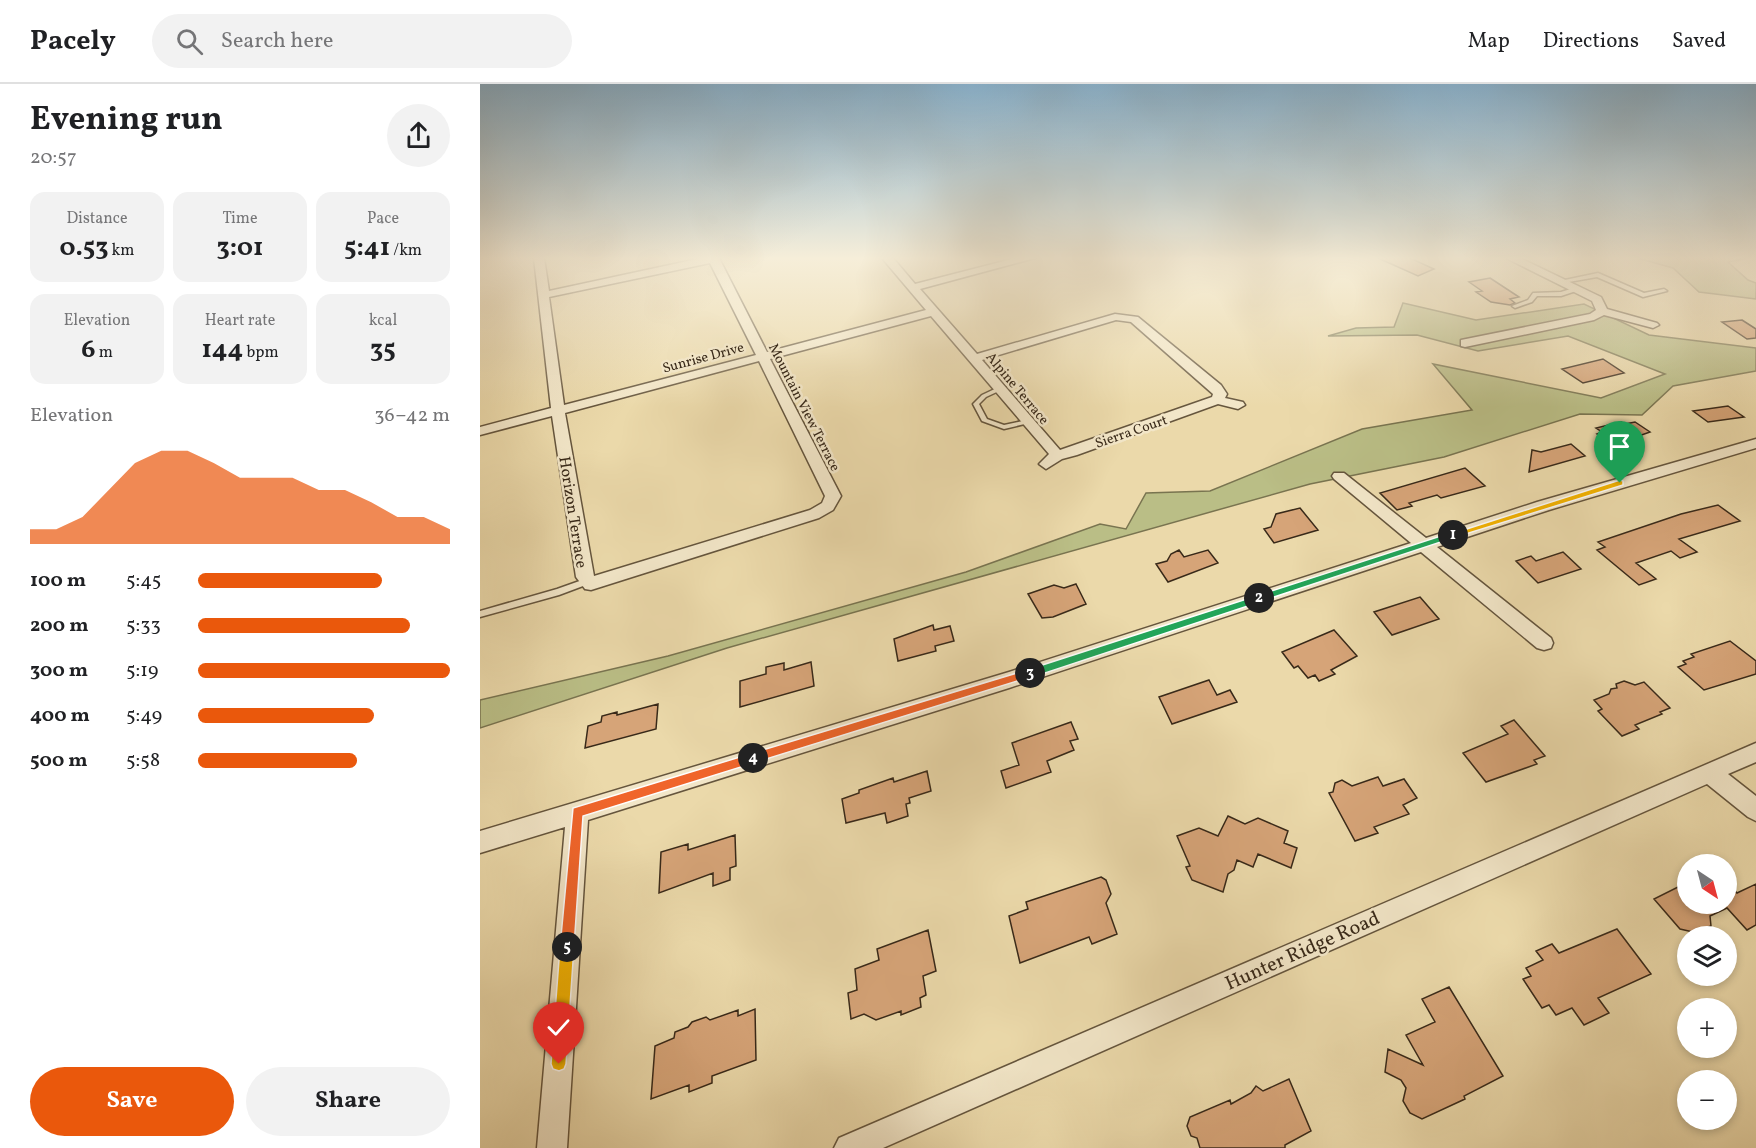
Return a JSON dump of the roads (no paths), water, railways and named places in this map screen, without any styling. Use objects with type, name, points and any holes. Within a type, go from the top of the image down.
[{"type":"street","name":"Horizon Terrace","points":[[546,308],[558,410],[585,577],[591,584],[611,580],[796,518]]},
{"type":"street","name":"Mountain View Terrace","points":[[738,308],[833,496],[829,507],[821,512],[796,518]]},
{"type":"street","name":"Alpine Terrace","points":[[929,308],[1027,422],[1051,460]]},
{"type":"street","points":[[1602,311],[1653,325]]},
{"type":"street","points":[[1465,343],[1594,317],[1602,311]]},
{"type":"street","name":"Sunrise Drive","points":[[480,431],[933,312]]},
{"type":"street","points":[[974,359],[1115,317],[1128,317],[1134,319],[1216,388],[1220,394],[1217,400],[1238,405]]},
{"type":"street","name":"Sierra Court","points":[[1051,460],[1217,400]]},
{"type":"street","points":[[480,842],[998,684],[1543,506],[1756,443]]},
{"type":"street","points":[[1339,476],[1544,643]]},
{"type":"street","name":"Hunter Ridge Road","points":[[849,1148],[1756,752]]},
{"type":"street","points":[[1709,772],[1756,810]]},
{"type":"street","points":[[552,1148],[577,812]]},
{"type":"lane","points":[[999,389],[984,396],[976,404],[984,420],[1004,427],[1027,422]]},
{"type":"lane","points":[[480,614],[559,592],[588,581]]}]
